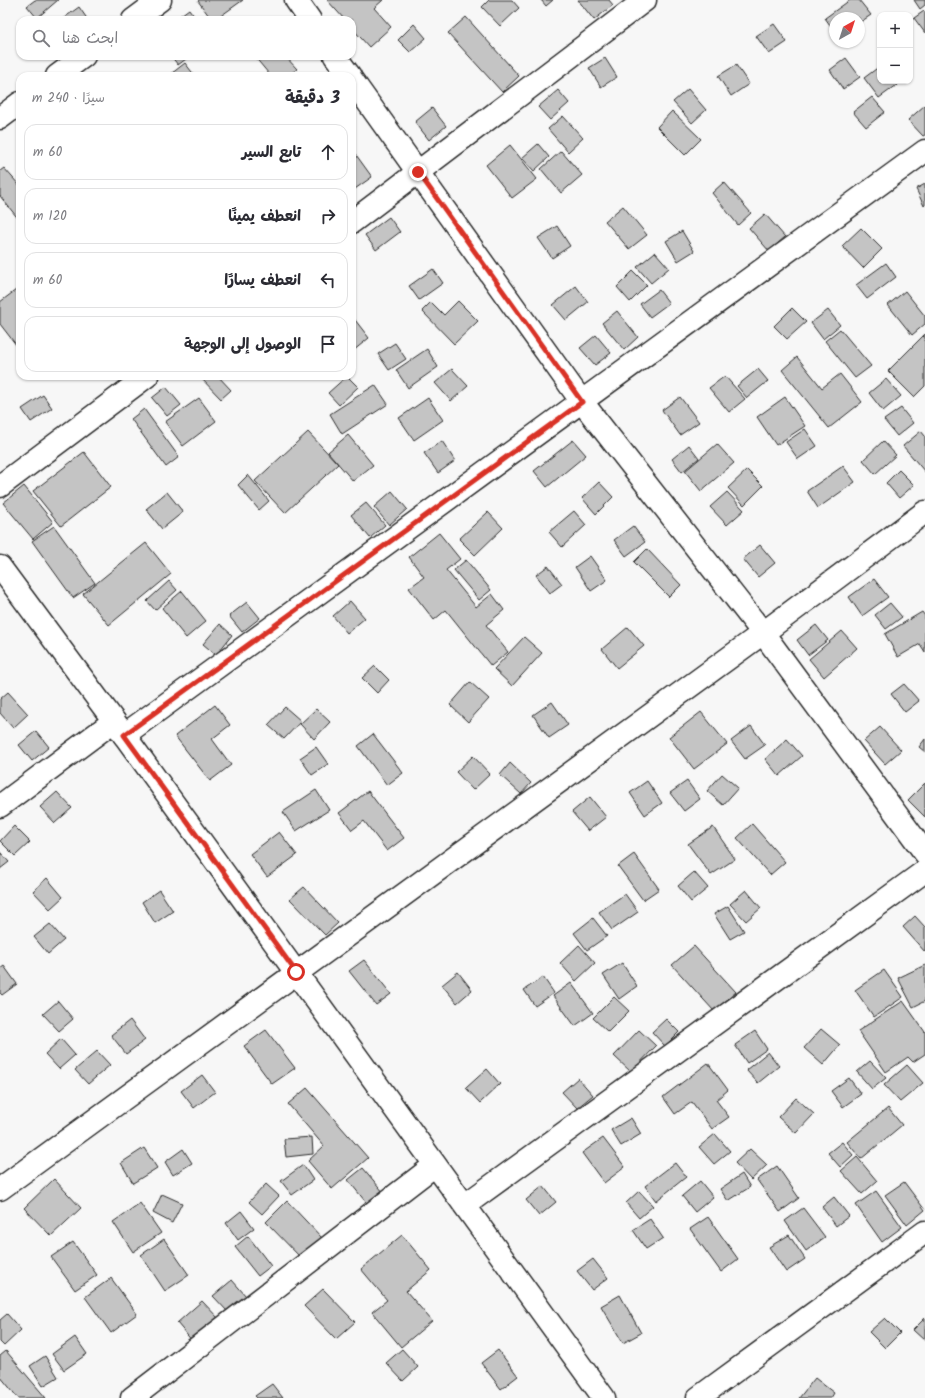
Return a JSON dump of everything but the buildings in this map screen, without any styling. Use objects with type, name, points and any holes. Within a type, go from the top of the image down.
[{"type":"street","points":[[138,16],[160,0]]},
{"type":"street","points":[[296,0],[307,16]]},
{"type":"street","points":[[356,219],[645,0]]},
{"type":"street","points":[[62,72],[79,60]]},
{"type":"street","points":[[338,60],[347,72]]},
{"type":"street","points":[[356,86],[582,402],[762,633],[925,853]]},
{"type":"street","points":[[0,118],[16,106]]},
{"type":"street","points":[[0,806],[119,728],[582,402],[925,151]]},
{"type":"street","points":[[0,486],[142,380]]},
{"type":"street","points":[[0,1189],[762,633],[925,512]]},
{"type":"street","points":[[0,567],[119,728],[435,1165],[466,1205],[604,1398]]},
{"type":"street","points":[[466,1205],[925,871]]},
{"type":"street","points":[[132,1398],[435,1165]]},
{"type":"street","points":[[698,1398],[925,1232]]},
{"type":"route","points":[[296,972],[124,735],[582,402],[418,172]]}]
